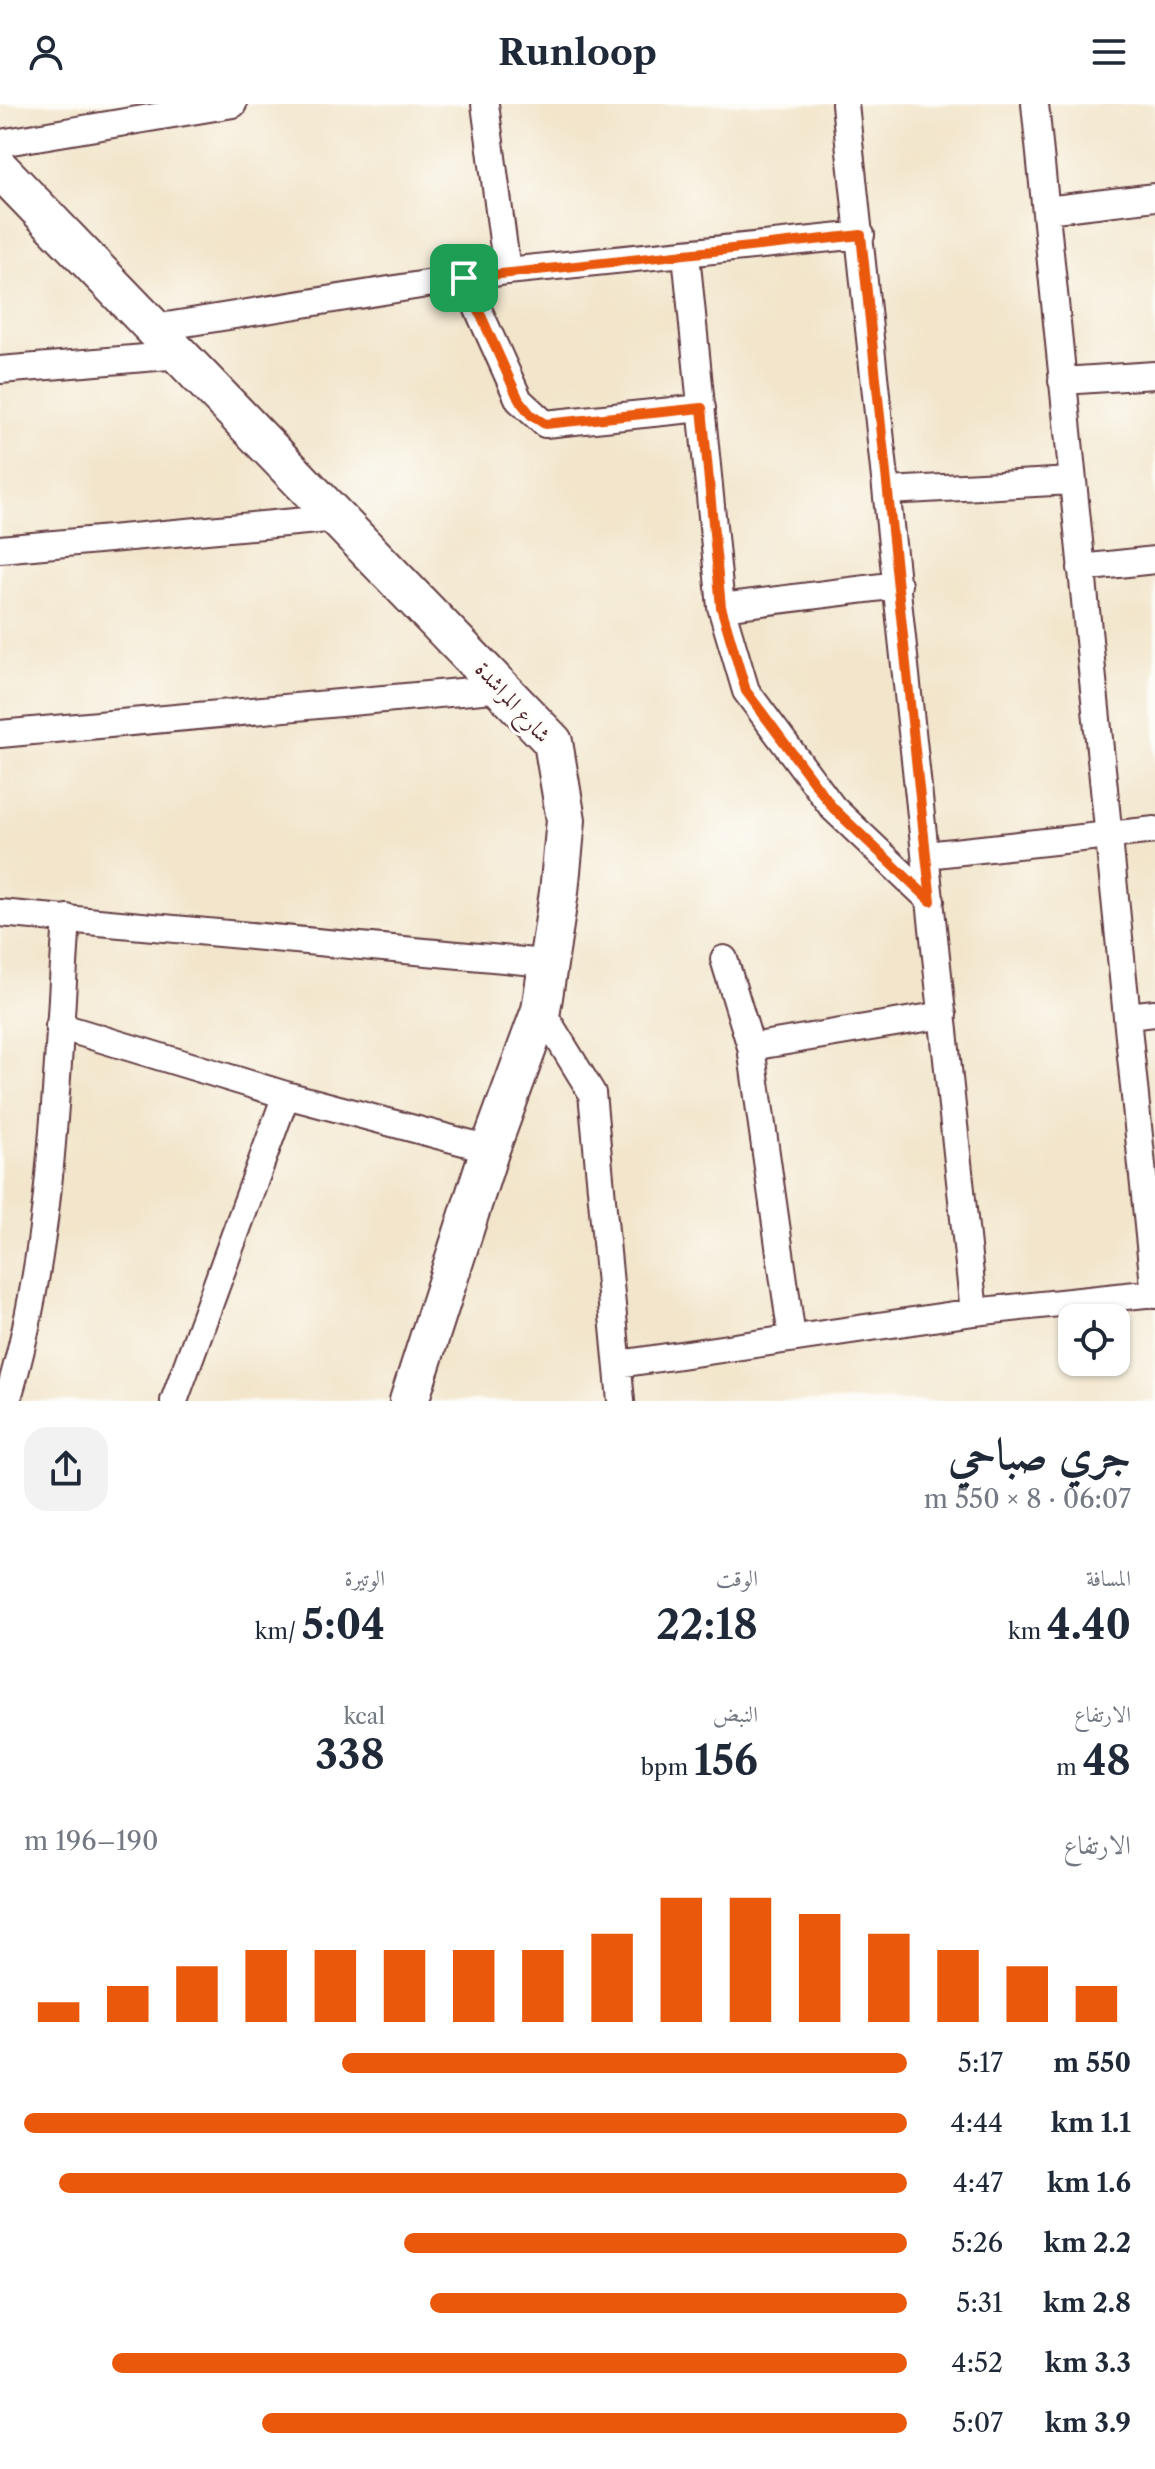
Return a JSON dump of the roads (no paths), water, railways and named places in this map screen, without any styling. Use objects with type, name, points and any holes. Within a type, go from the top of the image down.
[{"type":"street","points":[[0,143],[178,109],[233,104]]},
{"type":"street","points":[[485,104],[507,271]]},
{"type":"street","points":[[845,104],[974,1312]]},
{"type":"street","points":[[619,1364],[974,1312],[1155,1294],[1150,1202],[1127,1016],[1035,104]]},
{"type":"street","name":"شارع المراشدة","points":[[0,169],[553,742],[566,820],[559,892],[541,1010],[490,1149],[409,1401]]},
{"type":"street","points":[[1046,210],[1155,197]]},
{"type":"street","points":[[154,328],[507,271],[861,235]]},
{"type":"street","points":[[686,254],[721,607],[746,691],[833,808],[931,901]]},
{"type":"street","points":[[464,278],[519,400],[531,415],[545,424],[702,408]]},
{"type":"street","points":[[0,370],[181,355]]},
{"type":"street","points":[[1062,381],[1155,375]]},
{"type":"street","points":[[888,491],[1072,481]]},
{"type":"street","points":[[0,549],[339,518]]},
{"type":"street","points":[[1081,568],[1155,560]]},
{"type":"street","points":[[721,607],[898,585]]},
{"type":"street","points":[[0,734],[504,688]]},
{"type":"street","points":[[926,855],[1155,830]]},
{"type":"street","points":[[0,913],[546,963]]},
{"type":"street","points":[[7,1401],[32,1291],[49,1164],[67,918]]},
{"type":"street","points":[[724,959],[751,1047],[792,1338]]},
{"type":"street","points":[[541,1010],[592,1093],[621,1401]]},
{"type":"street","points":[[1127,1016],[1155,1013]]},
{"type":"street","points":[[751,1047],[943,1015]]},
{"type":"street","points":[[59,1026],[286,1095],[490,1149]]},
{"type":"street","points":[[174,1401],[286,1095]]}]
